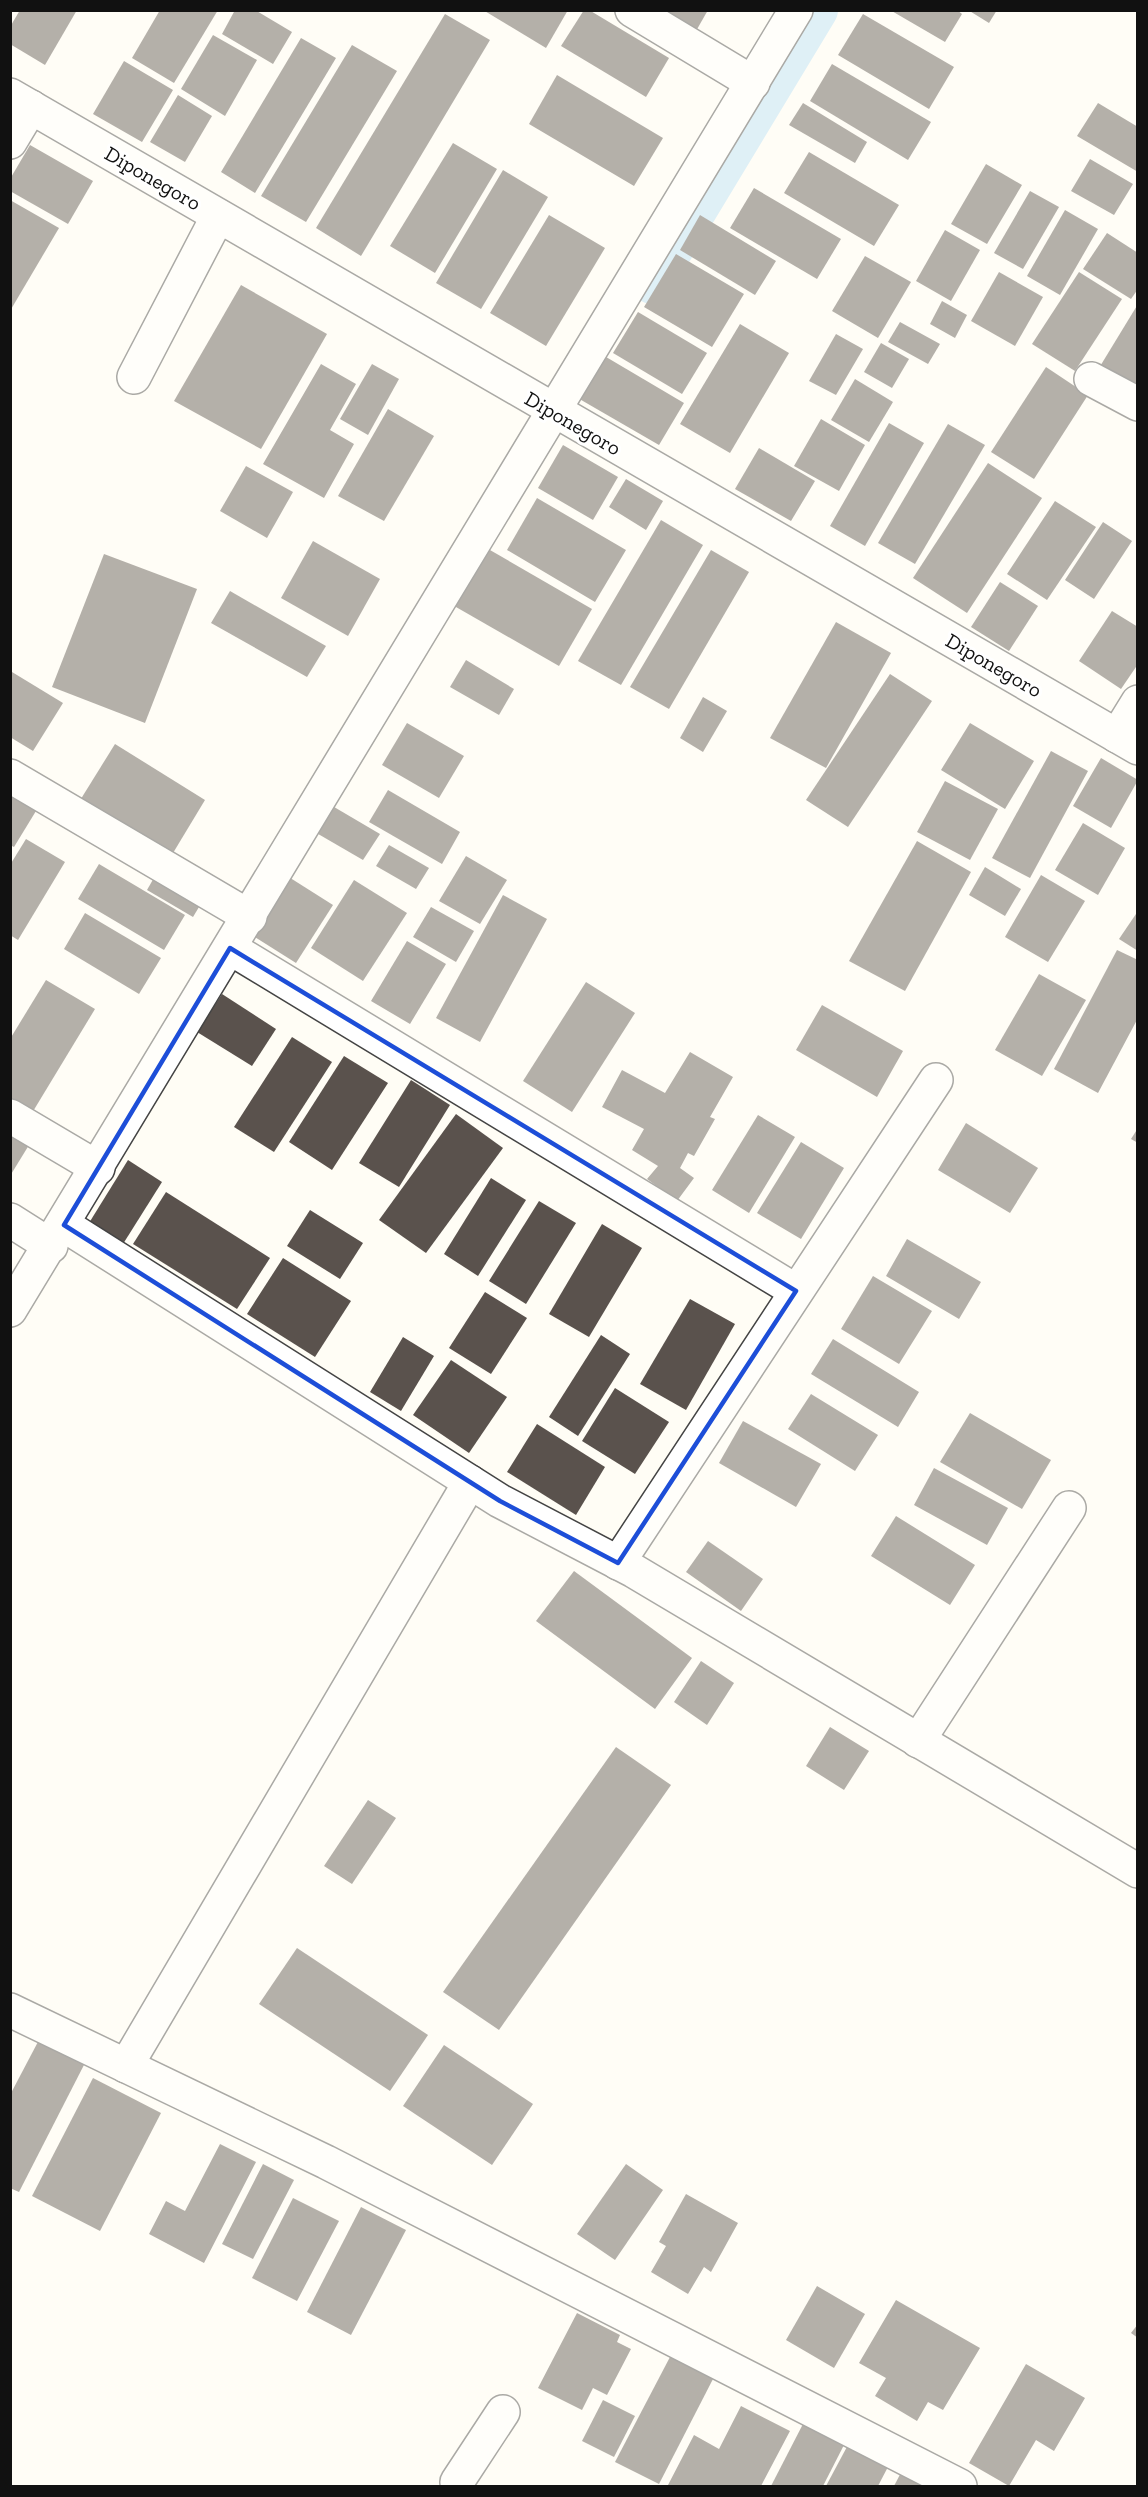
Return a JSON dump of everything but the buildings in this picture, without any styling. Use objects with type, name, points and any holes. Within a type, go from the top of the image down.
[{"type":"street","points":[[632,10],[753,83]]},
{"type":"street","points":[[10,1310],[250,917],[796,10]]},
{"type":"street","points":[[10,142],[21,101]]},
{"type":"street","name":"Diponegoro","points":[[21,101],[1127,742]]},
{"type":"street","points":[[134,376],[218,216]]},
{"type":"street","points":[[1091,379],[1137,404]]},
{"type":"street","points":[[1127,742],[1137,702]]},
{"type":"street","points":[[10,776],[250,917]]},
{"type":"street","points":[[230,948],[796,1291]]},
{"type":"street","points":[[618,1563],[936,1080]]},
{"type":"street","points":[[10,1116],[98,1168]]},
{"type":"street","points":[[10,1220],[57,1235],[470,1482],[618,1563],[1137,1871]]},
{"type":"street","points":[[126,2066],[470,1482]]},
{"type":"street","points":[[918,1741],[1069,1508]]},
{"type":"street","points":[[10,2010],[326,2162],[960,2487]]},
{"type":"street","points":[[458,2487],[457,2482],[503,2412]]},
{"type":"highlighted area","points":[[230,948],[796,1291],[618,1563],[500,1501],[64,1225]]},
{"type":"waterway","points":[[652,283],[817,10]]}]
